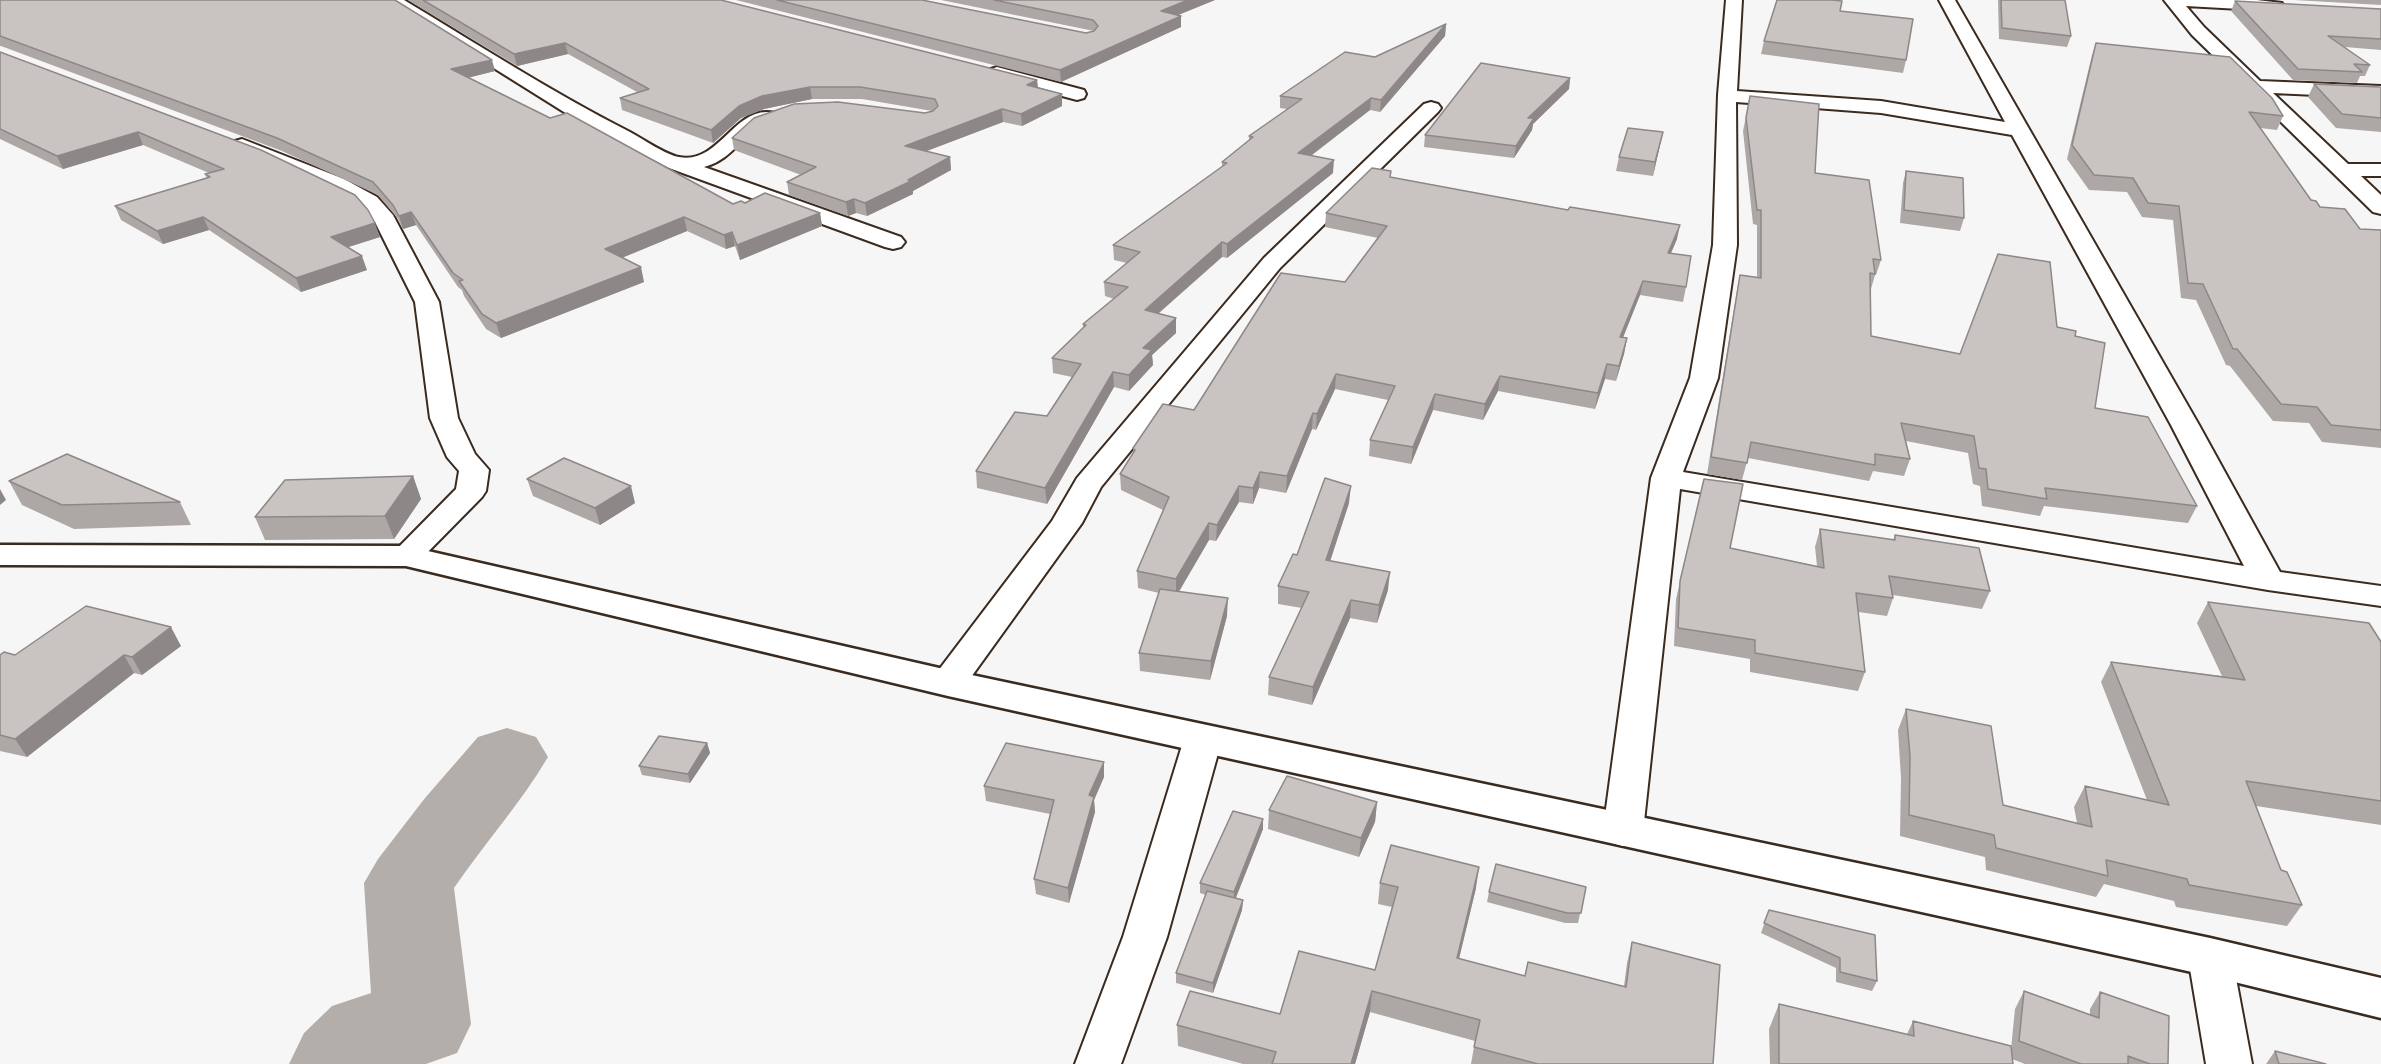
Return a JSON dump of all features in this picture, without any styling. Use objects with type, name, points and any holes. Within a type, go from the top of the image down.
[{"type":"street","points":[[393,0],[587,118],[676,164],[893,242]]},
{"type":"street","points":[[1623,831],[1666,478],[1704,378],[1725,245],[1727,95],[1734,0]]},
{"type":"street","points":[[1947,0],[2185,425],[2268,580]]},
{"type":"street","points":[[2172,0],[2288,6]]},
{"type":"street","points":[[2172,0],[2198,31],[2381,207]]},
{"type":"street","points":[[975,68],[1077,94]]},
{"type":"street","points":[[2254,86],[2381,92]]},
{"type":"street","points":[[1727,95],[1881,107],[2019,130]]},
{"type":"street","points":[[948,683],[1066,523],[1088,484],[1264,272],[1431,108]]},
{"type":"street","points":[[676,164],[694,162],[718,154],[744,128],[782,112]]},
{"type":"street","points":[[222,138],[274,157],[369,202],[385,220],[427,302],[444,418],[462,457],[474,470],[475,479],[471,491],[406,556]]},
{"type":"street","points":[[2340,170],[2381,170]]},
{"type":"street","points":[[1666,478],[2380,597]]},
{"type":"street","points":[[0,555],[406,556],[948,683],[2210,957],[2381,998]]},
{"type":"street","points":[[1098,1064],[1145,937],[1203,739]]},
{"type":"street","points":[[2210,957],[2229,1064]]},
{"type":"building","points":[[0,0],[395,0],[492,60],[451,69],[550,118],[567,113],[733,204],[741,201],[745,203],[765,193],[820,213],[737,245],[732,232],[724,235],[684,217],[605,249],[641,267],[496,323],[482,314],[459,281],[463,280],[453,273],[411,212],[399,216],[393,205],[373,182],[277,138],[0,36]]},
{"type":"building","points":[[423,0],[721,0],[1037,80],[1027,85],[1062,94],[1021,114],[1002,109],[905,146],[950,157],[908,180],[911,181],[865,203],[854,199],[846,202],[787,182],[816,167],[732,138],[754,118],[794,104],[838,102],[925,113],[933,111],[938,106],[935,99],[860,87],[810,87],[762,96],[739,106],[711,130],[620,98],[649,89],[565,43],[514,54]]},
{"type":"building","points":[[777,0],[922,0],[1086,33],[1094,31],[1098,26],[1093,20],[994,0],[1188,0],[1161,11],[1181,16],[1060,70]]},
{"type":"building","points":[[1777,0],[1842,1],[1840,11],[1913,19],[1906,60],[1764,41]]},
{"type":"building","points":[[2001,0],[2065,0],[2071,36],[2002,28]]},
{"type":"building","points":[[2235,1],[2381,9],[2381,39],[2328,36],[2370,65],[2354,64],[2362,72],[2298,69]]},
{"type":"building","points":[[1446,24],[1381,100],[1371,98],[1298,153],[1334,160],[1227,244],[1222,242],[1145,310],[1176,318],[1143,348],[1152,350],[1129,375],[1113,372],[1045,488],[976,471],[1015,412],[1047,416],[1081,364],[1052,358],[1086,325],[1083,324],[1128,287],[1104,282],[1140,252],[1113,245],[1227,163],[1222,162],[1253,137],[1249,136],[1302,99],[1280,96],[1345,52],[1375,57]]},
{"type":"building","points":[[2096,43],[2230,57],[2272,98],[2283,116],[2249,112],[2311,200],[2316,201],[2320,207],[2345,209],[2360,229],[2381,230],[2381,430],[2331,425],[2317,407],[2281,404],[2237,349],[2233,349],[2203,284],[2188,283],[2179,206],[2148,203],[2133,178],[2094,175],[2072,145]]},
{"type":"building","points":[[0,52],[261,150],[355,195],[368,210],[375,223],[331,237],[362,256],[296,278],[203,217],[157,231],[115,206],[210,177],[205,174],[224,169],[138,132],[57,156],[0,129]]},
{"type":"building","points":[[1481,63],[1570,78],[1528,118],[1534,118],[1516,146],[1425,135]]},
{"type":"building","points":[[2314,84],[2380,87],[2381,118],[2342,114]]},
{"type":"building","points":[[1750,96],[1819,104],[1815,173],[1869,180],[1881,260],[1873,259],[1875,274],[1870,273],[1871,336],[1960,354],[1998,254],[2050,262],[2057,327],[2076,331],[2075,336],[2105,343],[2095,408],[2148,417],[2197,506],[2045,488],[2047,499],[1988,489],[1986,469],[1979,468],[1974,436],[1901,423],[1910,459],[1875,454],[1875,465],[1751,442],[1747,463],[1711,457],[1740,275],[1761,278],[1761,210],[1757,210],[1746,118]]},
{"type":"building","points":[[1628,128],[1663,132],[1655,162],[1619,157]]},
{"type":"building","points":[[1372,168],[1391,171],[1390,177],[1568,210],[1570,207],[1680,225],[1668,253],[1691,256],[1686,287],[1643,281],[1620,337],[1627,338],[1619,366],[1607,364],[1598,393],[1500,376],[1485,404],[1435,394],[1413,447],[1370,440],[1395,386],[1336,374],[1317,414],[1313,413],[1287,476],[1260,472],[1253,488],[1239,486],[1217,525],[1209,523],[1176,579],[1137,571],[1169,497],[1120,474],[1135,450],[1133,448],[1163,404],[1194,410],[1281,273],[1345,282],[1387,226],[1326,213]]},
{"type":"building","points":[[1906,171],[1963,178],[1964,218],[1904,210]]},
{"type":"building","points":[[67,454],[180,502],[62,505],[9,481]]},
{"type":"building","points":[[564,458],[631,486],[595,508],[527,479]]},
{"type":"building","points":[[413,476],[385,516],[255,517],[285,480]]},
{"type":"building","points":[[1325,478],[1351,486],[1326,560],[1390,572],[1379,605],[1351,600],[1313,687],[1269,677],[1309,592],[1278,586],[1293,554],[1297,555]]},
{"type":"building","points":[[1704,479],[1743,484],[1730,548],[1824,568],[1820,529],[1895,540],[1895,535],[1979,548],[1990,591],[1889,576],[1893,598],[1856,593],[1865,672],[1755,653],[1755,640],[1678,628],[1680,581]]},
{"type":"building","points":[[1160,589],[1228,598],[1211,661],[1139,653]]},
{"type":"building","points":[[2208,602],[2369,623],[2381,642],[2381,801],[2246,781],[2281,870],[2287,872],[2302,905],[2189,885],[2187,879],[2106,860],[2108,876],[1996,848],[1994,835],[1909,815],[1910,756],[1906,709],[1991,726],[2003,805],[2092,827],[2085,786],[2169,805],[2111,662],[2245,680]]},
{"type":"building","points":[[86,606],[171,627],[132,657],[124,655],[15,739],[0,735],[0,655],[4,652],[15,655]]},
{"type":"building","points":[[659,736],[707,743],[688,774],[639,766]]},
{"type":"building","points":[[1006,743],[1104,762],[1089,795],[1094,797],[1068,888],[1034,879],[1054,800],[984,786]]},
{"type":"building","points":[[1287,776],[1377,802],[1361,838],[1269,810]]},
{"type":"building","points":[[1233,811],[1263,819],[1234,892],[1200,883]]},
{"type":"building","points":[[1391,845],[1479,867],[1457,958],[1525,976],[1528,962],[1626,987],[1632,942],[1720,965],[1713,1064],[1538,1064],[1474,1047],[1480,1020],[1372,991],[1351,1064],[1272,1064],[1276,1052],[1177,1025],[1190,991],[1280,1014],[1299,951],[1375,970],[1398,887],[1380,883]]},
{"type":"building","points":[[1496,864],[1586,887],[1581,913],[1567,913],[1489,892]]},
{"type":"building","points":[[1207,891],[1243,900],[1213,983],[1176,973]]},
{"type":"building","points":[[1769,910],[1875,935],[1877,981],[1840,972],[1840,958],[1764,923]]},
{"type":"building","points":[[2024,991],[2099,1018],[2100,992],[2169,1016],[2168,1064],[2150,1064],[2128,1056],[2128,1064],[2081,1064],[2019,1041]]},
{"type":"building","points":[[1779,1004],[1914,1036],[1913,1021],[2011,1046],[2013,1064],[1779,1064]]},
{"type":"building","points":[[2275,1051],[2326,1064],[2279,1064]]},
{"type":"waterway","points":[[339,1064],[367,1036],[422,1024],[409,883],[455,820],[507,757]]}]
